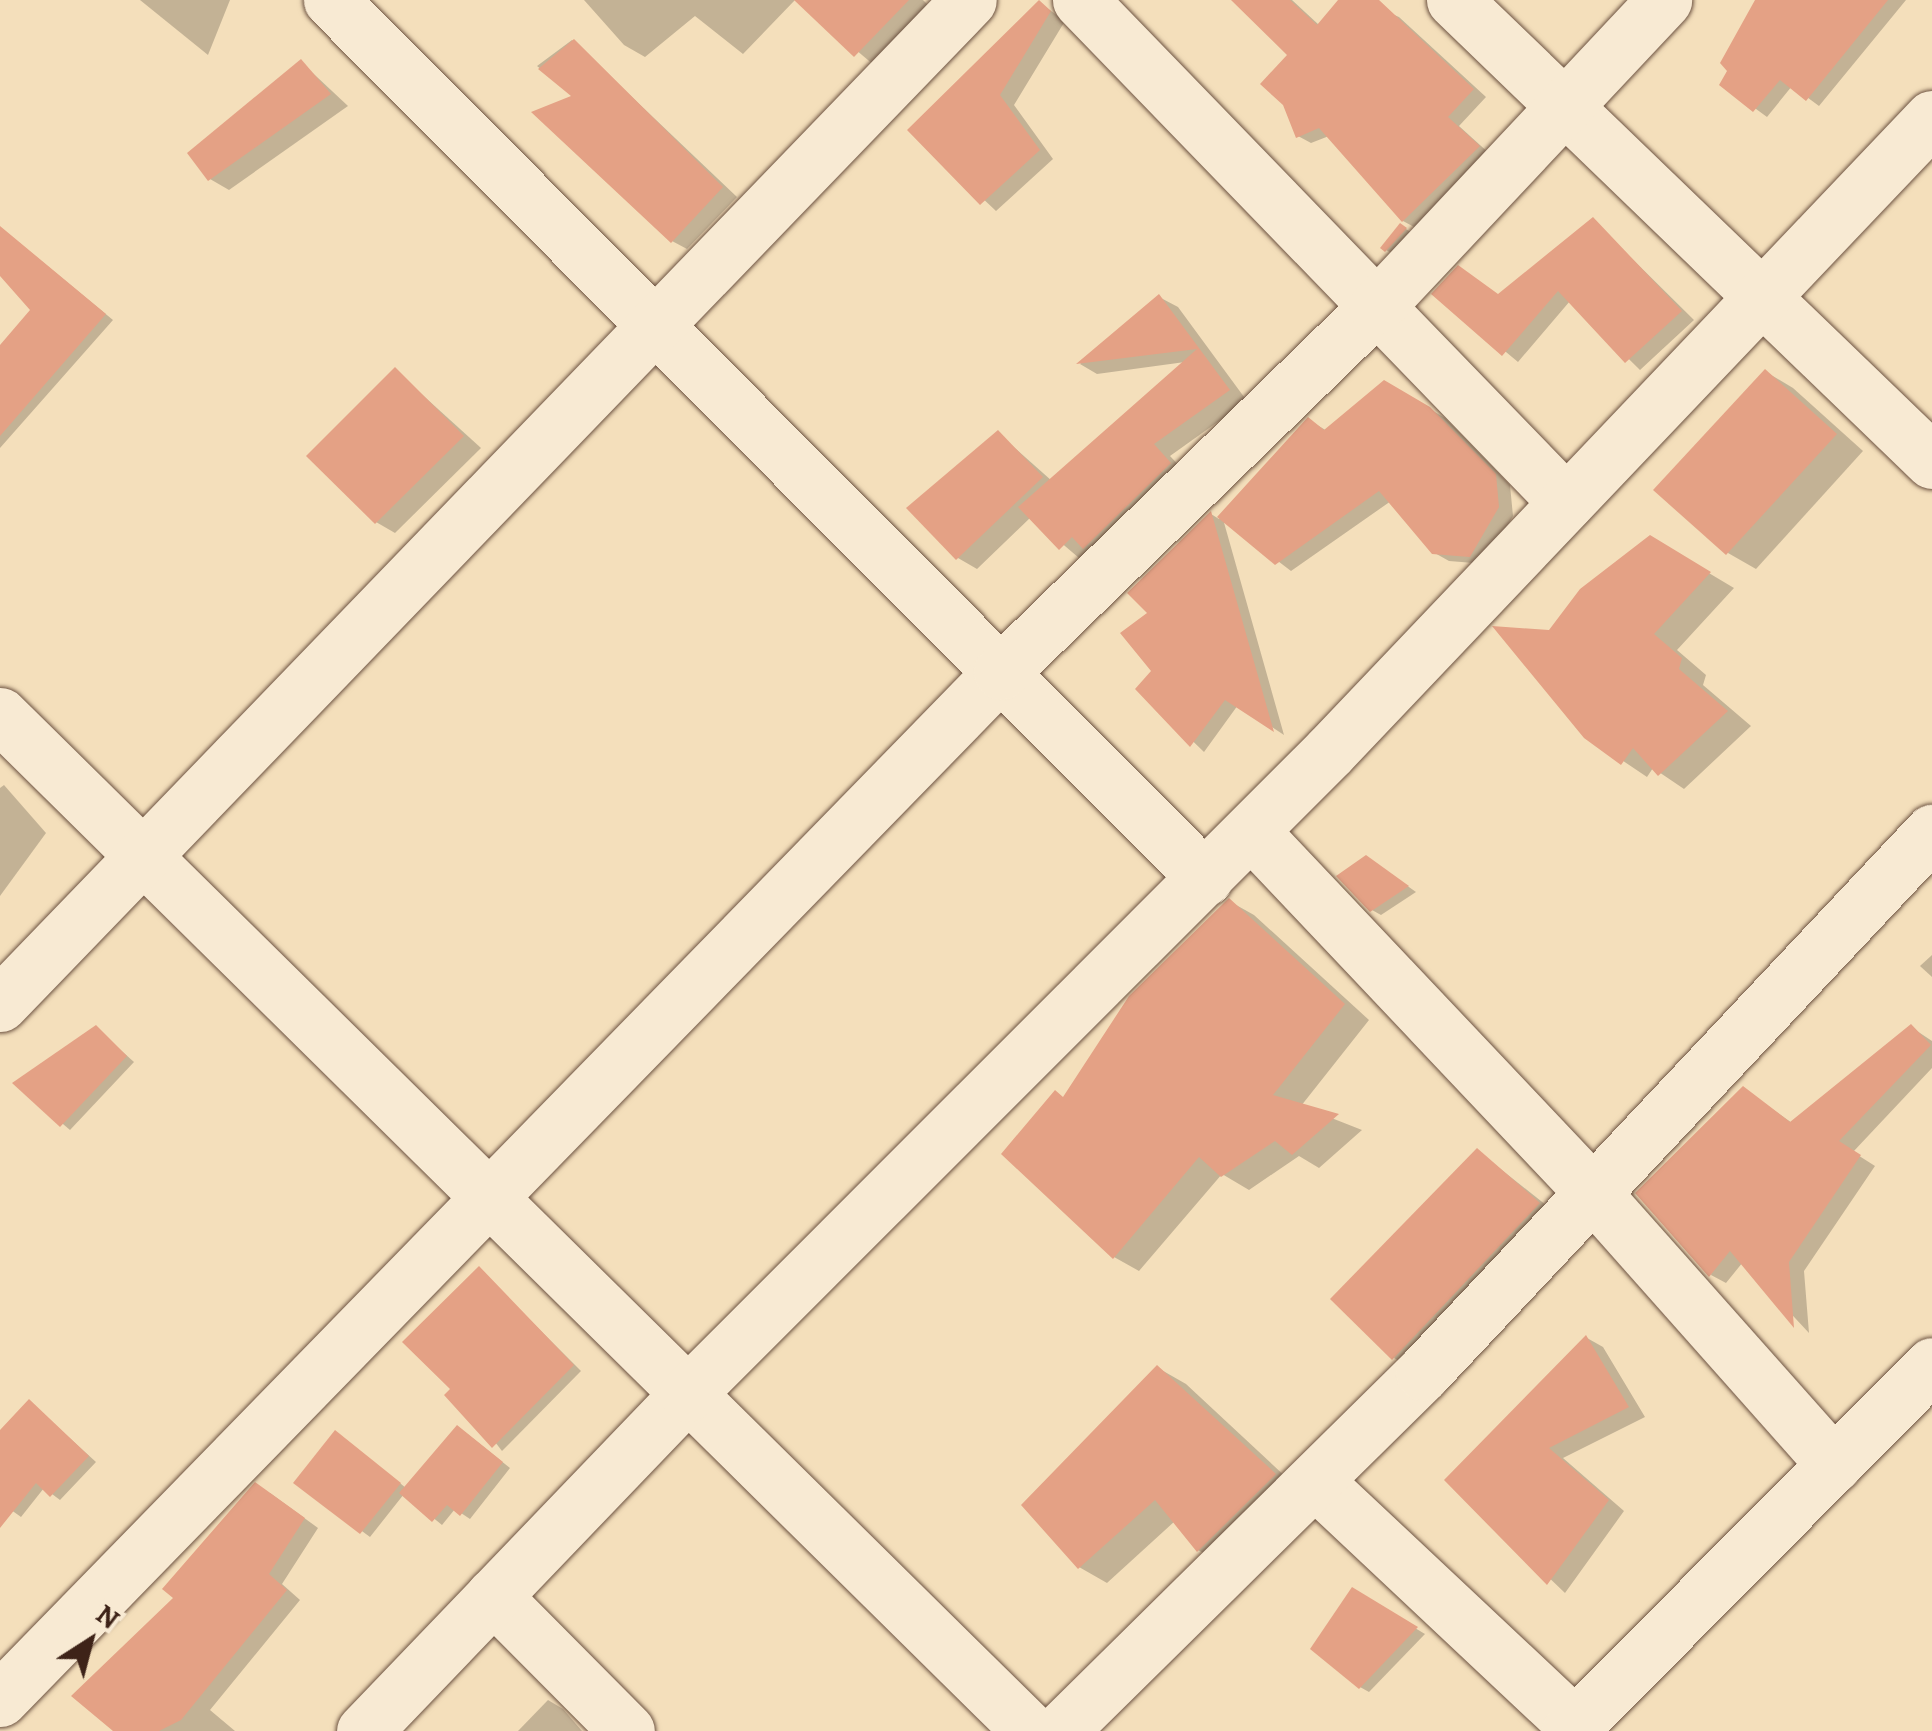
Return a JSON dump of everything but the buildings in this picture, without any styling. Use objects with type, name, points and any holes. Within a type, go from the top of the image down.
[{"type":"street","points":[[331,0],[1205,878]]},
{"type":"street","points":[[0,1004],[145,860],[969,0]]},
{"type":"street","points":[[1080,0],[1566,502]]},
{"type":"street","points":[[1454,0],[1932,461]]},
{"type":"street","points":[[0,1699],[485,1195],[1001,672],[1376,307],[1562,104],[1664,0]]},
{"type":"street","points":[[364,1731],[687,1394],[1251,832],[1932,118]]},
{"type":"street","points":[[0,715],[1030,1731]]},
{"type":"street","points":[[1251,832],[1593,1193],[1834,1464]]},
{"type":"street","points":[[1060,1731],[1316,1482],[1932,832]]},
{"type":"street","points":[[1316,1482],[1572,1728],[1932,1365]]},
{"type":"street","points":[[493,1596],[627,1731]]},
{"type":"street","points":[[0,1714],[17,1731]]}]
